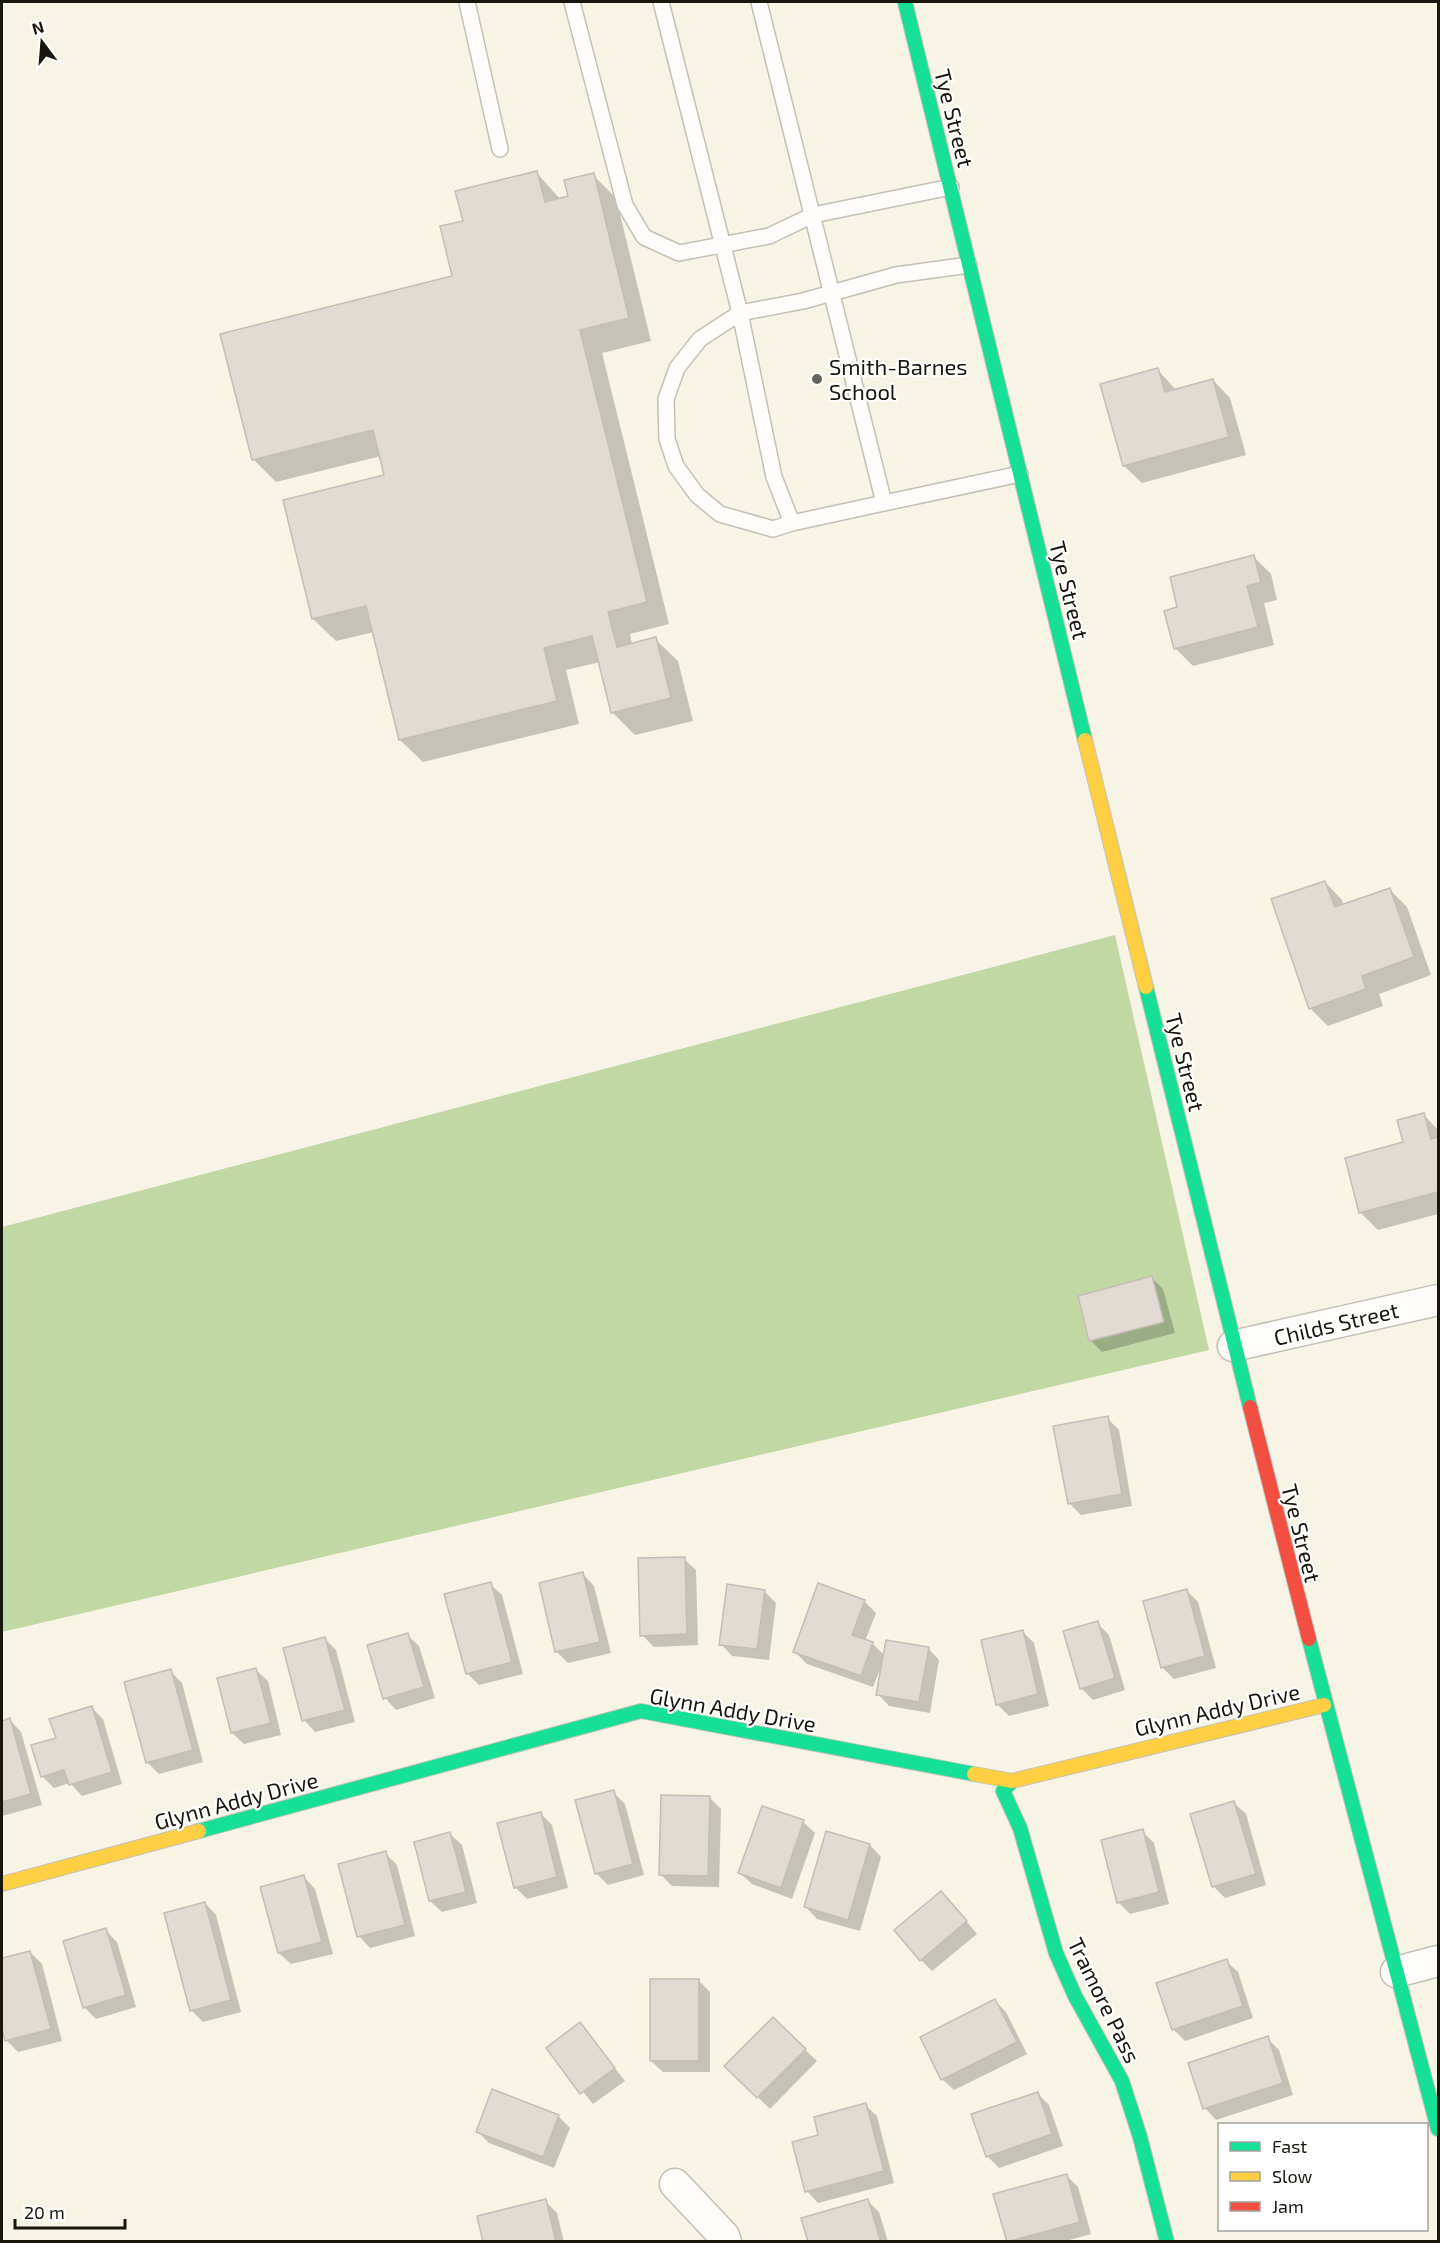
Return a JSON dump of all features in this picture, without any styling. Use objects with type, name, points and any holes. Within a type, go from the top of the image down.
[{"type":"street","name":"Tye Street","points":[[905,2],[1233,1346],[1324,1705],[1438,2129]]},
{"type":"street","name":"Childs Street","points":[[1233,1346],[1438,1300]]},
{"type":"street","name":"Glynn Addy Drive","points":[[2,1884],[641,1711],[1012,1781],[1324,1705]]},
{"type":"street","name":"Tramore Pass","points":[[1012,1781],[1003,1791],[1020,1828],[1035,1889],[1056,1953],[1075,1996],[1122,2081],[1140,2137],[1167,2241]]},
{"type":"street","points":[[1396,1972],[1438,1960]]},
{"type":"street","points":[[675,2184],[724,2236],[726,2241]]},
{"type":"lane","points":[[467,2],[500,150]]},
{"type":"lane","points":[[572,2],[625,205],[644,237],[679,254],[769,236],[813,215],[951,187]]},
{"type":"lane","points":[[661,2],[740,313],[774,477],[792,524]]},
{"type":"lane","points":[[759,2],[884,503]]},
{"type":"lane","points":[[969,265],[896,275],[740,313],[700,339],[677,368],[666,399],[667,439],[676,466],[697,495],[720,514],[773,529],[1020,474]]},
{"type":"green space","points":[[1115,935],[1209,1350],[2,1632],[2,1227]]},
{"type":"building","points":[[537,171],[545,202],[568,196],[564,180],[594,173],[629,318],[580,330],[647,602],[608,612],[617,647],[656,637],[671,698],[611,713],[592,636],[544,648],[557,701],[399,740],[366,606],[312,619],[283,500],[384,475],[373,430],[252,460],[220,334],[452,276],[440,226],[463,221],[455,191]]},
{"type":"building","points":[[1158,368],[1165,392],[1213,379],[1229,437],[1123,466],[1100,384]]},
{"type":"building","points":[[1254,555],[1261,582],[1247,586],[1258,627],[1174,649],[1164,611],[1177,607],[1170,577]]},
{"type":"building","points":[[1325,881],[1335,907],[1390,888],[1414,957],[1362,976],[1366,989],[1309,1009],[1271,899]]},
{"type":"building","points":[[1424,1113],[1431,1139],[1438,1137],[1438,1192],[1359,1213],[1345,1158],[1403,1142],[1397,1120]]},
{"type":"building","points":[[1152,1276],[1164,1322],[1089,1341],[1078,1296]]},
{"type":"building","points":[[1108,1416],[1122,1494],[1068,1504],[1053,1426]]},
{"type":"building","points":[[685,1557],[687,1634],[640,1636],[638,1558]]},
{"type":"building","points":[[583,1572],[600,1642],[555,1652],[539,1583]]},
{"type":"building","points":[[491,1582],[512,1662],[466,1674],[444,1594]]},
{"type":"building","points":[[818,1583],[865,1600],[852,1635],[873,1642],[861,1676],[793,1652]]},
{"type":"building","points":[[727,1584],[765,1590],[757,1649],[719,1645]]},
{"type":"building","points":[[1187,1589],[1205,1656],[1161,1668],[1143,1601]]},
{"type":"building","points":[[1098,1621],[1115,1678],[1080,1689],[1063,1631]]},
{"type":"building","points":[[1023,1630],[1038,1694],[996,1705],[981,1640]]},
{"type":"building","points":[[408,1633],[424,1687],[383,1699],[367,1645]]},
{"type":"building","points":[[325,1637],[345,1710],[302,1721],[283,1648]]},
{"type":"building","points":[[886,1640],[929,1647],[919,1702],[876,1695]]},
{"type":"building","points":[[256,1668],[271,1723],[231,1733],[217,1678]]},
{"type":"building","points":[[171,1669],[193,1750],[146,1763],[124,1682]]},
{"type":"building","points":[[92,1706],[112,1772],[69,1785],[64,1770],[41,1777],[31,1745],[56,1738],[49,1719]]},
{"type":"building","points":[[10,1718],[31,1794],[2,1802],[2,1721]]},
{"type":"building","points":[[614,1790],[633,1864],[595,1874],[575,1800]]},
{"type":"building","points":[[661,1795],[710,1796],[708,1876],[659,1875]]},
{"type":"building","points":[[1234,1801],[1256,1874],[1212,1887],[1190,1814]]},
{"type":"building","points":[[762,1806],[804,1820],[781,1888],[738,1873]]},
{"type":"building","points":[[541,1812],[557,1877],[514,1888],[497,1823]]},
{"type":"building","points":[[1143,1829],[1159,1892],[1117,1903],[1101,1840]]},
{"type":"building","points":[[826,1831],[870,1844],[848,1920],[804,1907]]},
{"type":"building","points":[[450,1832],[466,1892],[429,1901],[414,1842]]},
{"type":"building","points":[[386,1851],[405,1925],[357,1937],[338,1864]]},
{"type":"building","points":[[304,1875],[322,1942],[278,1953],[260,1887]]},
{"type":"building","points":[[941,1891],[967,1921],[920,1961],[894,1930]]},
{"type":"building","points":[[205,1902],[231,2000],[190,2011],[164,1913]]},
{"type":"building","points":[[106,1928],[126,1995],[83,2008],[63,1941]]},
{"type":"building","points":[[30,1951],[51,2029],[5,2041],[2,2028],[2,1958]]},
{"type":"building","points":[[1227,1959],[1243,2006],[1172,2030],[1156,1983]]},
{"type":"building","points":[[650,1979],[699,1979],[699,2061],[650,2061]]},
{"type":"building","points":[[995,1999],[1017,2042],[941,2080],[920,2037]]},
{"type":"building","points":[[773,2017],[806,2049],[757,2098],[724,2066]]},
{"type":"building","points":[[580,2022],[615,2068],[580,2094],[546,2048]]},
{"type":"building","points":[[1268,2036],[1283,2083],[1203,2109],[1188,2063]]},
{"type":"building","points":[[492,2089],[559,2115],[543,2157],[476,2132]]},
{"type":"building","points":[[1038,2092],[1052,2134],[986,2157],[971,2114]]},
{"type":"building","points":[[866,2103],[884,2171],[805,2192],[792,2142],[818,2135],[814,2117]]},
{"type":"building","points":[[1067,2174],[1080,2222],[1007,2242],[993,2194]]},
{"type":"building","points":[[546,2199],[556,2242],[483,2242],[477,2216]]},
{"type":"building","points":[[868,2199],[881,2242],[808,2242],[801,2218]]},
{"type":"traffic: fast","points":[[905,2],[1085,740]]},
{"type":"traffic: fast","points":[[1146,987],[1250,1407]]},
{"type":"traffic: fast","points":[[1309,1639],[1438,2129]]},
{"type":"traffic: fast","points":[[199,1831],[641,1711],[974,1774]]},
{"type":"traffic: fast","points":[[1012,1781],[1003,1791],[1020,1828],[1056,1953],[1075,1996],[1122,2081],[1140,2137],[1167,2242]]},
{"type":"traffic: slow","points":[[1085,740],[1146,987]]},
{"type":"traffic: slow","points":[[974,1774],[1012,1781],[1324,1705]]},
{"type":"traffic: slow","points":[[2,1884],[199,1831]]},
{"type":"traffic: jam","points":[[1250,1407],[1309,1639]]},
{"type":"place","name":"Smith-Barnes School","points":[[817,379]]}]
